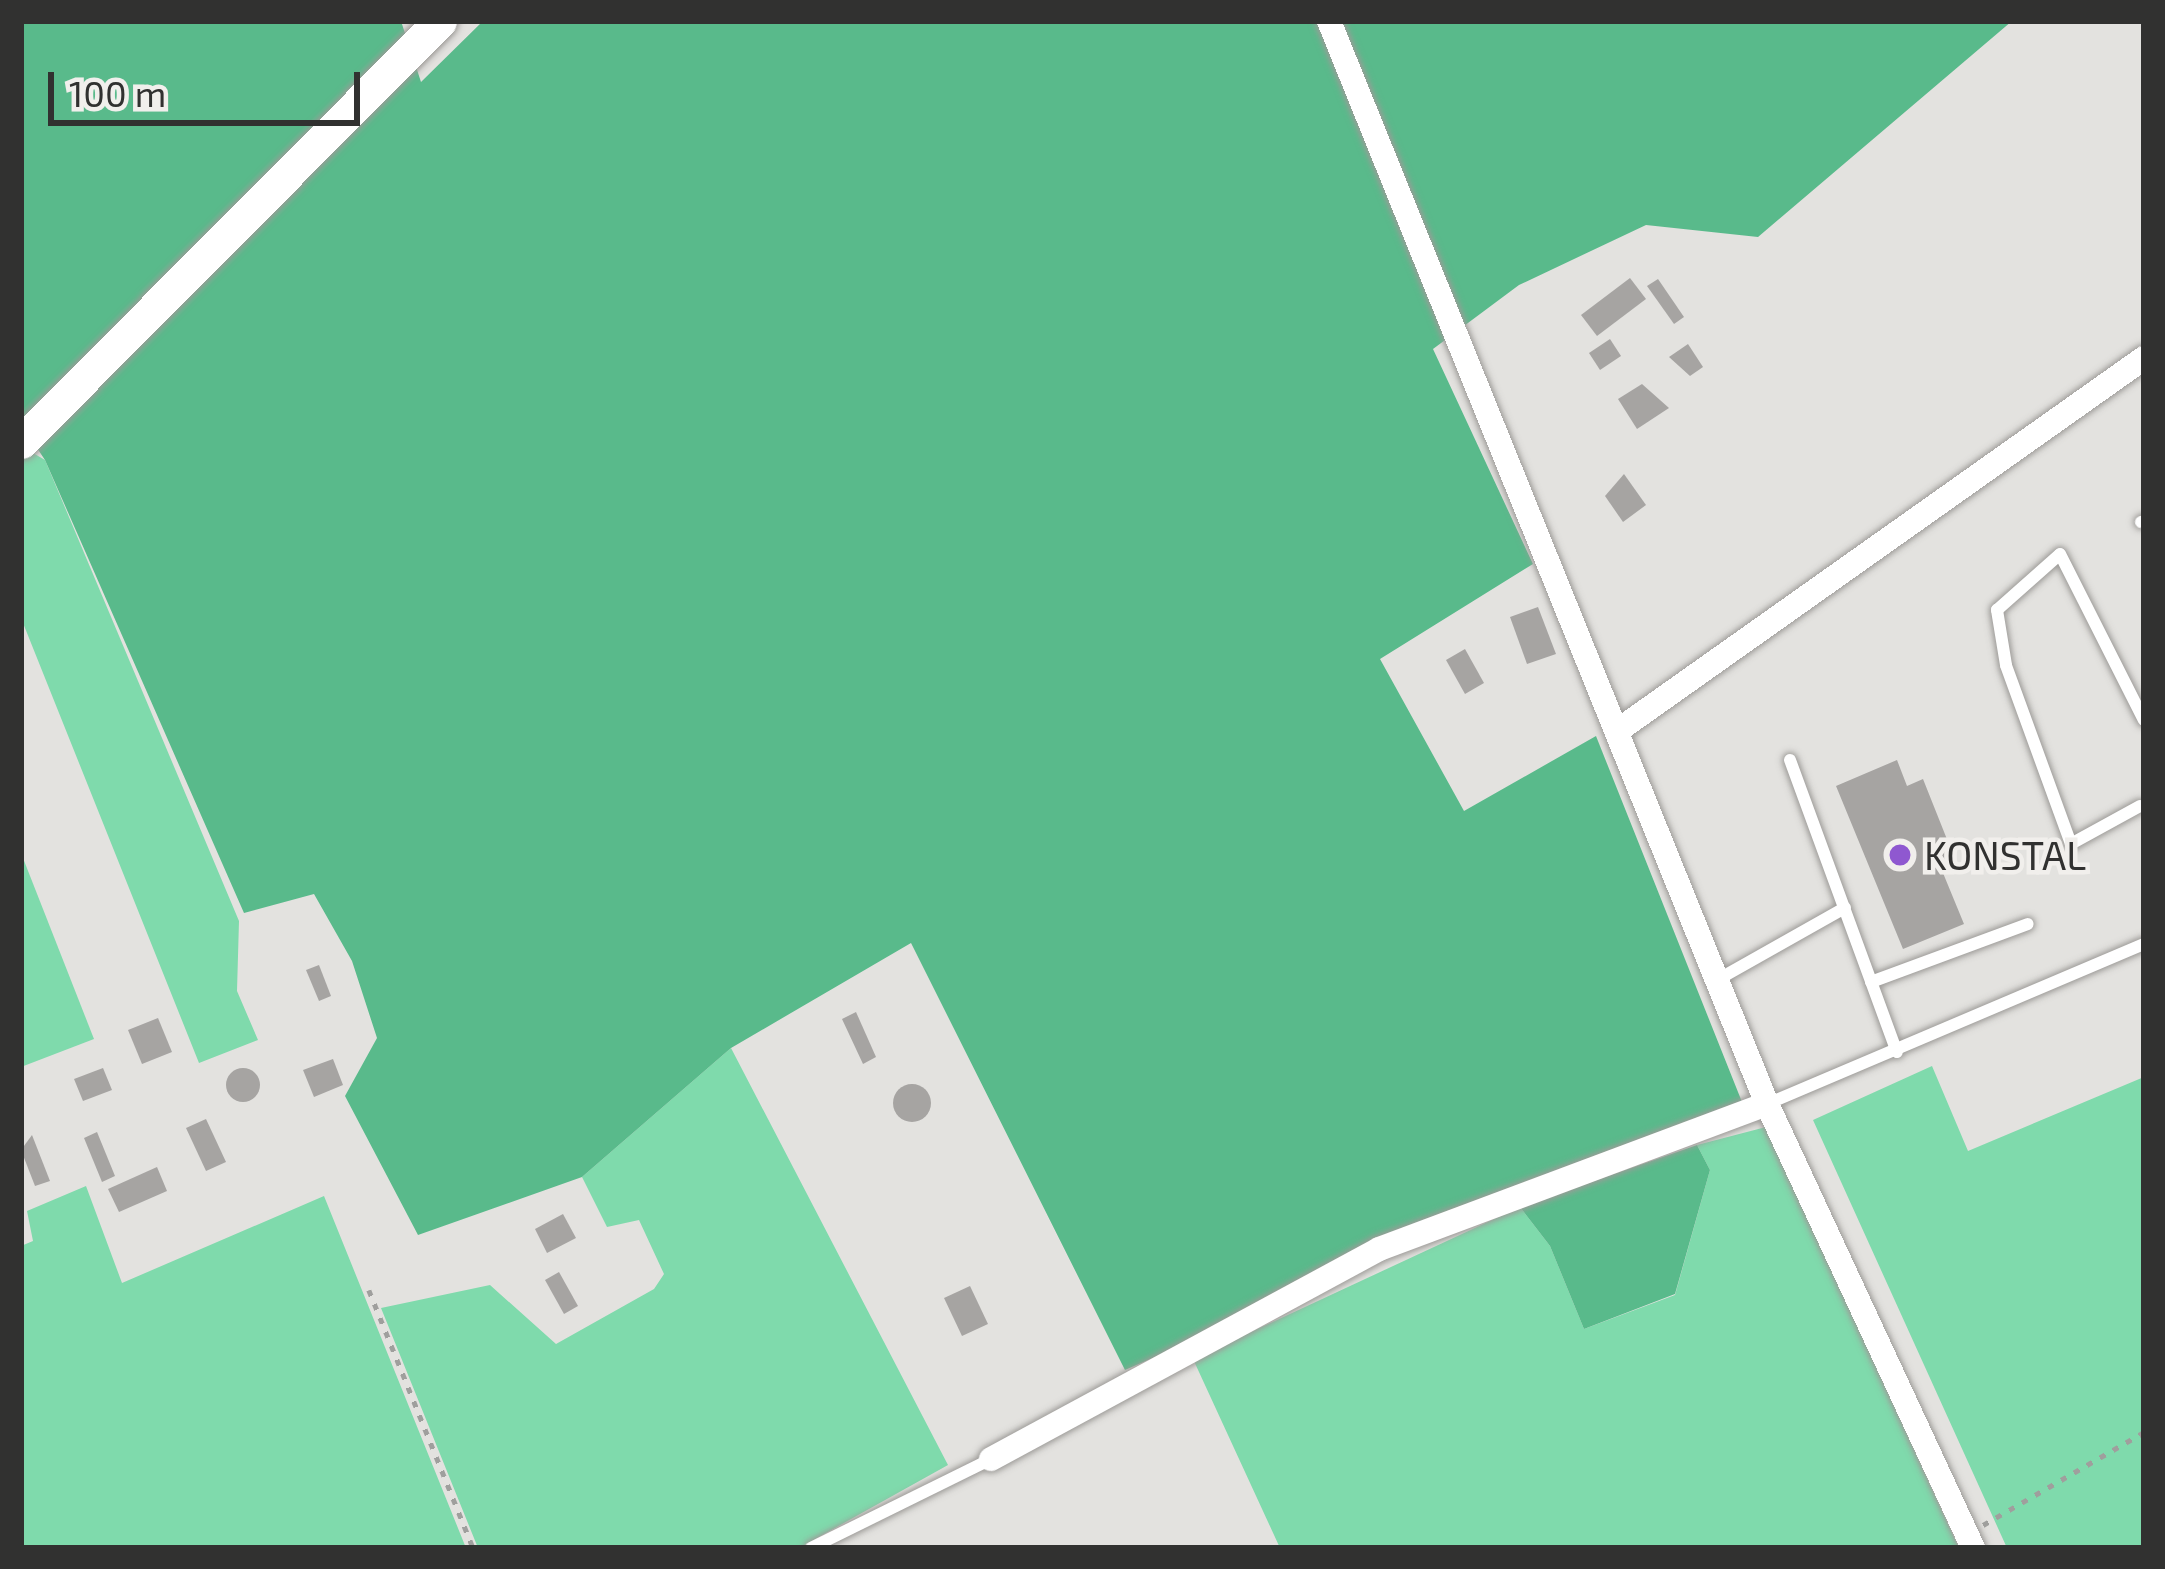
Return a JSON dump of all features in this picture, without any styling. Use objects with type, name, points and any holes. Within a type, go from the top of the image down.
[{"type":"main road","points":[[21,442],[440,21]]},
{"type":"street","points":[[1329,21],[1620,729],[1767,1104],[1970,1541]]},
{"type":"street","points":[[1620,729],[2144,358]]},
{"type":"street","points":[[991,1459],[1379,1249],[1767,1104]]},
{"type":"lane","points":[[2140,806],[2071,844],[2006,665],[1997,610],[2060,554],[2139,699],[2144,720]]},
{"type":"lane","points":[[1790,760],[1897,1052]]},
{"type":"lane","points":[[1717,980],[1845,908]]},
{"type":"lane","points":[[1871,982],[2027,924]]},
{"type":"lane","points":[[1767,1104],[2144,944]]},
{"type":"lane","points":[[811,1548],[991,1459]]},
{"type":"path","points":[[369,1290],[473,1548]]},
{"type":"path","points":[[1970,1541],[2144,1432]]},
{"type":"green space","points":[[21,21],[401,21],[421,82],[483,21],[2012,21],[1758,237],[1646,225],[1519,285],[1433,349],[1533,564],[1380,659],[1464,811],[1596,736],[1742,1102],[1125,1370],[911,943],[731,1048],[582,1177],[418,1235],[345,1096],[377,1038],[352,961],[314,894],[244,913],[45,460],[21,424]]},
{"type":"green space","points":[[33,453],[45,460],[239,921],[237,991],[258,1040],[199,1063],[21,618],[21,459]]},
{"type":"green space","points":[[21,853],[94,1039],[21,1067]]},
{"type":"green space","points":[[731,1048],[948,1465],[799,1548],[478,1548],[381,1308],[490,1285],[556,1344],[654,1289],[664,1274],[639,1220],[607,1227],[582,1177]]},
{"type":"green space","points":[[1932,1066],[1968,1151],[2144,1077],[2144,1548],[2007,1548],[1813,1120]]},
{"type":"green space","points":[[1766,1127],[1959,1548],[1280,1548],[1193,1359],[1520,1207],[1550,1246],[1584,1329],[1675,1295],[1710,1170],[1697,1145]]},
{"type":"green space","points":[[1697,1145],[1710,1170],[1675,1294],[1584,1329],[1550,1246],[1520,1207]]},
{"type":"green space","points":[[86,1186],[122,1283],[324,1196],[466,1548],[21,1548],[21,1246],[33,1241],[27,1211]]},
{"type":"building","points":[[1630,278],[1646,299],[1597,336],[1581,315]]},
{"type":"building","points":[[1658,279],[1684,317],[1674,324],[1647,286]]},
{"type":"building","points":[[1610,339],[1621,356],[1600,370],[1589,353]]},
{"type":"building","points":[[1688,344],[1703,367],[1690,376],[1669,357]]},
{"type":"building","points":[[1642,384],[1669,408],[1637,429],[1618,399]]},
{"type":"building","points":[[1624,474],[1646,505],[1623,522],[1605,496]]},
{"type":"building","points":[[1538,607],[1556,654],[1527,664],[1510,617]]},
{"type":"building","points":[[1465,649],[1484,683],[1465,694],[1446,660]]},
{"type":"building","name":"KONSTAL","points":[[1897,760],[1907,786],[1923,779],[1958,867],[1943,873],[1964,924],[1903,949],[1836,786]]},
{"type":"building","points":[[319,965],[331,996],[319,1001],[306,970]]},
{"type":"building","points":[[856,1012],[876,1057],[863,1064],[842,1019]]},
{"type":"building","points":[[158,1018],[172,1052],[142,1064],[128,1030]]},
{"type":"building","points":[[333,1059],[343,1085],[314,1097],[303,1070]]},
{"type":"building","points":[[103,1068],[112,1090],[83,1101],[74,1079]]},
{"type":"building","points":[[243,1068],[255,1073],[260,1085],[255,1097],[243,1102],[231,1097],[226,1085],[231,1073]]},
{"type":"building","points":[[912,1084],[926,1089],[931,1103],[926,1117],[912,1122],[898,1117],[893,1103],[898,1089]]},
{"type":"building","points":[[206,1119],[226,1162],[206,1171],[186,1128]]},
{"type":"building","points":[[97,1132],[115,1176],[102,1182],[84,1138]]},
{"type":"building","points":[[32,1135],[50,1181],[35,1186],[21,1150]]},
{"type":"building","points":[[157,1167],[167,1191],[119,1212],[108,1189]]},
{"type":"building","points":[[563,1214],[576,1238],[547,1253],[535,1229]]},
{"type":"building","points":[[559,1272],[578,1306],[564,1314],[545,1280]]},
{"type":"building","points":[[970,1286],[988,1324],[962,1336],[944,1298]]},
{"type":"place","name":"KONSTAL","points":[[1900,855]]}]
